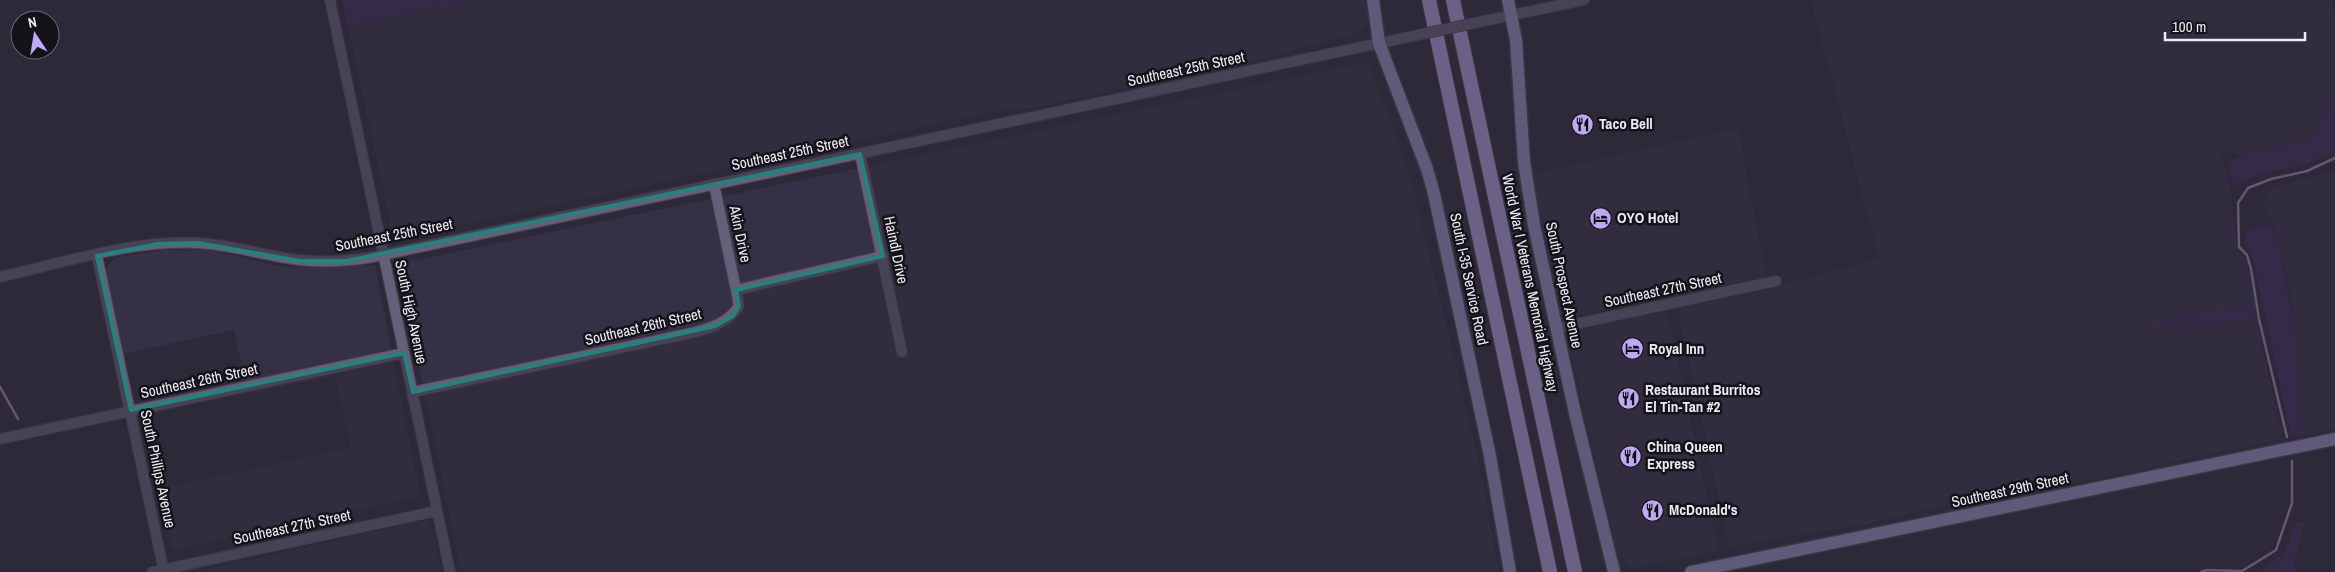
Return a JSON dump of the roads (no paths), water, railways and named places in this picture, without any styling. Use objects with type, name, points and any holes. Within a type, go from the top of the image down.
[{"type":"highway","points":[[1429,0],[1550,572]]},
{"type":"highway","name":"World War I Veterans Memorial Highway","points":[[1453,0],[1575,572]]},
{"type":"main road","name":"South I-35 Service Road","points":[[1373,0],[1378,43],[1428,169],[1434,194],[1490,456],[1510,572]]},
{"type":"main road","name":"South Prospect Avenue","points":[[1508,0],[1513,15],[1519,66],[1528,188],[1575,413],[1614,572]]},
{"type":"main road","name":"Southeast 29th Street","points":[[1691,572],[2335,439]]},
{"type":"street","name":"South High Avenue","points":[[330,0],[450,572]]},
{"type":"street","name":"Southeast 25th Street","points":[[0,278],[147,246],[183,243],[232,246],[314,262],[346,261],[1584,0]]},
{"type":"street","name":"Haindl Drive","points":[[860,154],[902,352]]},
{"type":"street","name":"Akin Drive","points":[[714,184],[736,290]]},
{"type":"street","name":"South Phillips Avenue","points":[[97,256],[163,571]]},
{"type":"street","points":[[736,290],[883,256]]},
{"type":"street","name":"Southeast 27th Street","points":[[1557,328],[1776,282]]},
{"type":"street","name":"Southeast 26th Street","points":[[412,392],[696,332],[715,326],[733,316],[739,306],[736,290]]},
{"type":"street","name":"Southeast 26th Street","points":[[0,439],[404,353]]},
{"type":"street","name":"Southeast 27th Street","points":[[152,572],[437,511]]},
{"type":"waterway","points":[[2287,437],[2259,319],[2251,269],[2247,255],[2239,247],[2238,203],[2248,188],[2271,179],[2307,171],[2335,158]]},
{"type":"waterway","points":[[0,387],[18,419]]},
{"type":"waterway","points":[[2201,572],[2207,570],[2242,571],[2276,550],[2292,503],[2292,461]]},
{"type":"place","name":"Taco Bell","points":[[1583,124]]},
{"type":"place","name":"OYO Hotel","points":[[1601,218]]},
{"type":"place","name":"Royal Inn","points":[[1633,349]]},
{"type":"place","name":"Restaurant Burritos El Tin-Tan #2","points":[[1629,399]]},
{"type":"place","name":"China Queen Express","points":[[1631,456]]},
{"type":"place","name":"McDonald's","points":[[1653,510]]}]
